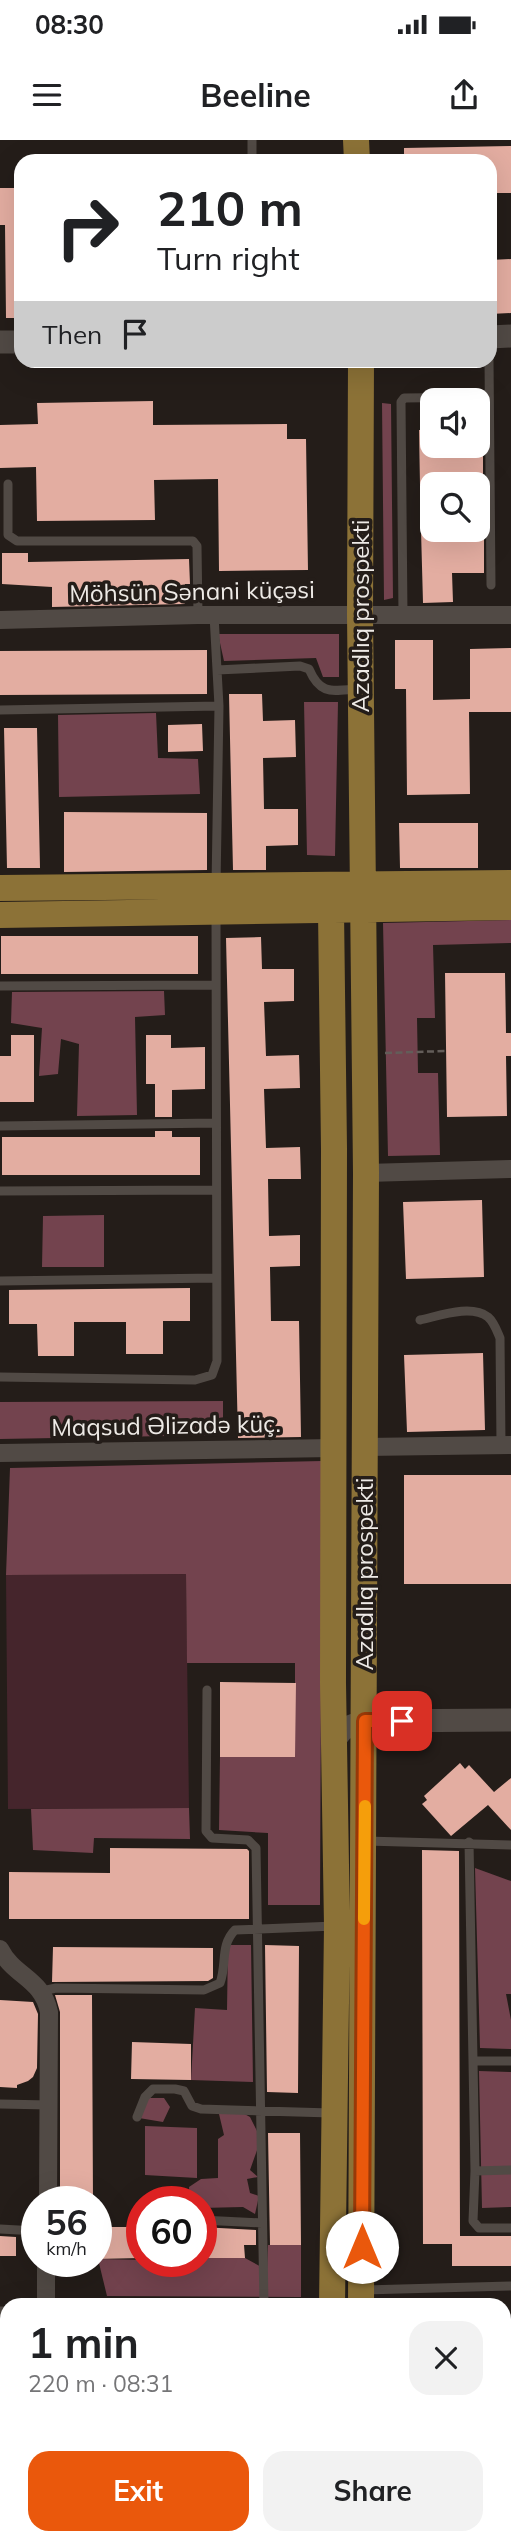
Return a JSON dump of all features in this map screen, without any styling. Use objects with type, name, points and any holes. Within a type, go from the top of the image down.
[{"type":"main road","name":"Azadlıq prospekti","points":[[361,368],[361,689],[372,898],[364,1054],[365,1841],[362,2297]]},
{"type":"main road","points":[[0,888],[323,909],[372,898],[511,883]]},
{"type":"main road","points":[[372,898],[511,908]]},
{"type":"main road","points":[[0,915],[216,900]]},
{"type":"main road","name":"Azadlıq prospekti","points":[[323,909],[334,1149],[334,1740],[337,1926],[332,2298]]},
{"type":"main road","points":[[334,1740],[351,1725],[365,1721],[511,1720]]},
{"type":"main road","points":[[336,2071],[349,2080],[356,2078],[362,2071]]},
{"type":"street","name":"Möhsün Sənani küçəsi","points":[[0,620],[206,615],[511,615]]},
{"type":"street","points":[[366,1173],[511,1169]]},
{"type":"street","points":[[365,1447],[506,1445]]},
{"type":"street","name":"Maqsud Əlizadə küç.","points":[[0,1452],[333,1448]]},
{"type":"street","points":[[0,1949],[8,1964],[42,1991],[49,2012],[48,2186]]},
{"type":"street","points":[[46,2277],[46,2298]]},
{"type":"lane","points":[[489,368],[489,388]]},
{"type":"lane","points":[[403,615],[401,402],[404,398],[420,398]]},
{"type":"lane","points":[[490,458],[491,584]]},
{"type":"lane","points":[[0,1377],[195,1380],[212,1375],[217,1362],[216,900],[219,706],[217,670],[206,615],[197,546],[193,541],[17,541],[8,535],[8,484]]},
{"type":"lane","points":[[217,670],[300,666],[309,669],[315,683],[326,690],[361,689]]},
{"type":"lane","points":[[0,710],[219,706]]},
{"type":"lane","points":[[0,986],[216,985]]},
{"type":"lane","points":[[0,1126],[216,1122]]},
{"type":"lane","points":[[0,1191],[216,1190]]},
{"type":"lane","points":[[0,1281],[216,1278]]},
{"type":"lane","points":[[420,1320],[469,1311],[487,1316],[493,1322],[499,1338],[506,1445]]},
{"type":"lane","points":[[207,1690],[206,1831],[212,1838],[248,1840],[256,1848],[264,2298]]},
{"type":"lane","points":[[365,1841],[511,1845]]},
{"type":"lane","points":[[468,1842],[475,2171],[472,2221],[479,2228],[511,2228]]},
{"type":"lane","points":[[42,1991],[56,1988],[204,1990],[220,1983],[225,1970],[225,1945],[228,1936],[235,1930],[337,1926]]},
{"type":"lane","points":[[473,2061],[511,2061]]},
{"type":"lane","points":[[137,2117],[145,2097],[153,2089],[184,2091],[192,2106],[201,2109],[336,2113]]},
{"type":"lane","points":[[0,2104],[49,2105]]},
{"type":"lane","points":[[475,2171],[511,2170]]},
{"type":"lane","points":[[217,2221],[262,2223]]},
{"type":"lane","points":[[0,2229],[21,2230]]},
{"type":"lane","points":[[362,2297],[511,2286]]},
{"type":"path","points":[[364,1054],[446,1051]]},
{"type":"shaded area","points":[[382,403],[391,404],[393,598],[384,600]]},
{"type":"shaded area","points":[[218,634],[339,634],[339,677],[323,677],[316,658],[224,661]]},
{"type":"shaded area","points":[[304,702],[338,702],[335,856],[307,855]]},
{"type":"shaded area","points":[[156,713],[158,758],[198,759],[200,794],[59,797],[58,715]]},
{"type":"shaded area","points":[[511,920],[511,943],[433,945],[435,1018],[417,1018],[418,1073],[438,1073],[440,1155],[388,1156],[383,923]]},
{"type":"shaded area","points":[[164,991],[165,1015],[135,1017],[137,1115],[77,1116],[79,1044],[61,1039],[58,1074],[39,1076],[42,1028],[11,1023],[12,992]]},
{"type":"shaded area","points":[[104,1215],[104,1267],[42,1267],[43,1216]]},
{"type":"shaded area","points":[[223,1401],[223,1435],[0,1439],[0,1402]]},
{"type":"shaded area","points":[[322,1461],[320,1905],[268,1905],[268,1833],[219,1830],[220,1757],[295,1757],[295,1663],[187,1663],[186,1574],[6,1575],[10,1468]]},
{"type":"shaded area","points":[[186,1574],[189,1808],[8,1809],[6,1575]]},
{"type":"shaded area","points":[[189,1808],[190,1839],[94,1838],[93,1853],[33,1850],[31,1809]]},
{"type":"shaded area","points":[[475,1868],[511,1881],[511,1994],[506,1994],[511,2020],[511,2049],[480,2048]]},
{"type":"shaded area","points":[[228,1945],[251,1945],[253,2082],[191,2080],[195,2008],[227,2010]]},
{"type":"shaded area","points":[[479,2071],[511,2072],[511,2207],[482,2208]]},
{"type":"shaded area","points":[[148,2098],[164,2098],[170,2107],[163,2122],[139,2118]]},
{"type":"shaded area","points":[[239,2111],[250,2117],[261,2139],[250,2170],[258,2177],[247,2179],[250,2193],[259,2196],[255,2214],[243,2207],[217,2208],[217,2186],[190,2186],[201,2179],[218,2178],[218,2139],[224,2135],[219,2114]]},
{"type":"shaded area","points":[[145,2126],[197,2128],[197,2178],[145,2175]]},
{"type":"shaded area","points":[[268,2245],[301,2245],[301,2297],[107,2296],[102,2277],[112,2277],[112,2259],[126,2260],[126,2277],[217,2277],[217,2258],[245,2258],[267,2270]]},
{"type":"building","points":[[511,146],[511,193],[497,193],[497,154],[404,154],[404,148]]},
{"type":"building","points":[[0,188],[14,188],[14,318],[6,318],[5,225],[0,225]]},
{"type":"building","points":[[511,259],[511,313],[497,314],[497,260]]},
{"type":"building","points":[[153,401],[153,425],[287,424],[287,439],[306,439],[308,570],[219,571],[218,479],[154,480],[155,520],[37,521],[36,467],[0,468],[0,425],[38,424],[37,403]]},
{"type":"building","points":[[419,430],[420,458],[483,458],[483,472],[420,472],[420,485]]},
{"type":"building","points":[[421,542],[484,542],[484,573],[452,573],[453,602],[423,603]]},
{"type":"building","points":[[2,553],[28,553],[28,562],[189,559],[190,584],[185,584],[185,604],[52,607],[52,587],[2,584]]},
{"type":"building","points":[[395,640],[433,640],[433,700],[470,699],[470,649],[511,648],[511,712],[469,712],[470,794],[407,795],[406,689],[395,689]]},
{"type":"building","points":[[207,650],[207,694],[0,695],[0,651]]},
{"type":"building","points":[[229,694],[262,694],[263,721],[295,720],[296,757],[263,758],[264,809],[298,809],[298,845],[266,846],[266,870],[233,870]]},
{"type":"building","points":[[202,724],[203,751],[168,752],[168,725]]},
{"type":"building","points":[[4,728],[37,728],[40,868],[7,868]]},
{"type":"building","points":[[64,812],[207,813],[207,870],[64,872]]},
{"type":"building","points":[[399,823],[478,823],[478,868],[400,868]]},
{"type":"building","points":[[1,936],[198,936],[198,974],[1,974]]},
{"type":"building","points":[[261,937],[262,969],[294,969],[294,1001],[264,1002],[266,1056],[299,1055],[300,1088],[264,1089],[266,1148],[300,1147],[301,1179],[268,1179],[269,1236],[300,1235],[300,1266],[270,1267],[271,1321],[299,1321],[301,1437],[238,1438],[226,938]]},
{"type":"building","points":[[445,973],[505,973],[506,1033],[511,1033],[511,1056],[506,1056],[507,1116],[447,1117]]},
{"type":"building","points":[[11,1035],[34,1035],[34,1102],[0,1102],[0,1056],[11,1056]]},
{"type":"building","points":[[146,1035],[171,1035],[171,1048],[205,1047],[205,1089],[172,1090],[172,1117],[155,1117],[155,1084],[146,1084]]},
{"type":"building","points":[[155,1131],[172,1131],[172,1137],[200,1137],[200,1175],[2,1175],[2,1137],[155,1137]]},
{"type":"building","points":[[482,1200],[484,1277],[406,1279],[403,1202]]},
{"type":"building","points":[[190,1288],[190,1321],[163,1321],[163,1354],[126,1354],[126,1322],[74,1322],[74,1356],[38,1356],[37,1324],[9,1324],[9,1290]]},
{"type":"building","points":[[483,1353],[485,1430],[407,1432],[404,1355]]},
{"type":"building","points":[[404,1475],[511,1475],[511,1584],[404,1584]]},
{"type":"building","points":[[220,1682],[296,1683],[295,1757],[220,1757]]},
{"type":"building","points":[[460,1763],[465,1769],[469,1765],[494,1792],[511,1778],[511,1830],[488,1805],[451,1836],[422,1804],[427,1800],[424,1796]]},
{"type":"building","points":[[110,1848],[247,1849],[249,1919],[9,1919],[9,1872],[110,1873]]},
{"type":"building","points":[[422,1850],[459,1851],[460,2236],[511,2236],[511,2266],[452,2266],[452,2244],[423,2244]]},
{"type":"building","points":[[265,1945],[299,1946],[298,2093],[267,2092]]},
{"type":"building","points":[[53,1947],[213,1948],[213,1978],[208,1981],[52,1982]]},
{"type":"building","points":[[55,1995],[92,1995],[93,2186],[60,2186],[60,2012]]},
{"type":"building","points":[[0,2000],[33,2002],[38,2014],[37,2068],[33,2077],[17,2085],[17,2088],[0,2087]]},
{"type":"building","points":[[132,2042],[191,2044],[191,2080],[131,2079]]},
{"type":"building","points":[[268,2133],[300,2133],[301,2245],[270,2245]]},
{"type":"building","points":[[112,2227],[126,2227],[126,2258],[112,2259]]},
{"type":"building","points":[[217,2228],[256,2230],[256,2245],[244,2245],[245,2258],[217,2258]]},
{"type":"building","points":[[0,2236],[16,2237],[16,2256],[0,2256]]},
{"type":"slow traffic","points":[[364,1919],[365,1806]]},
{"type":"route","points":[[362,2247],[365,1721],[402,1721]]}]
